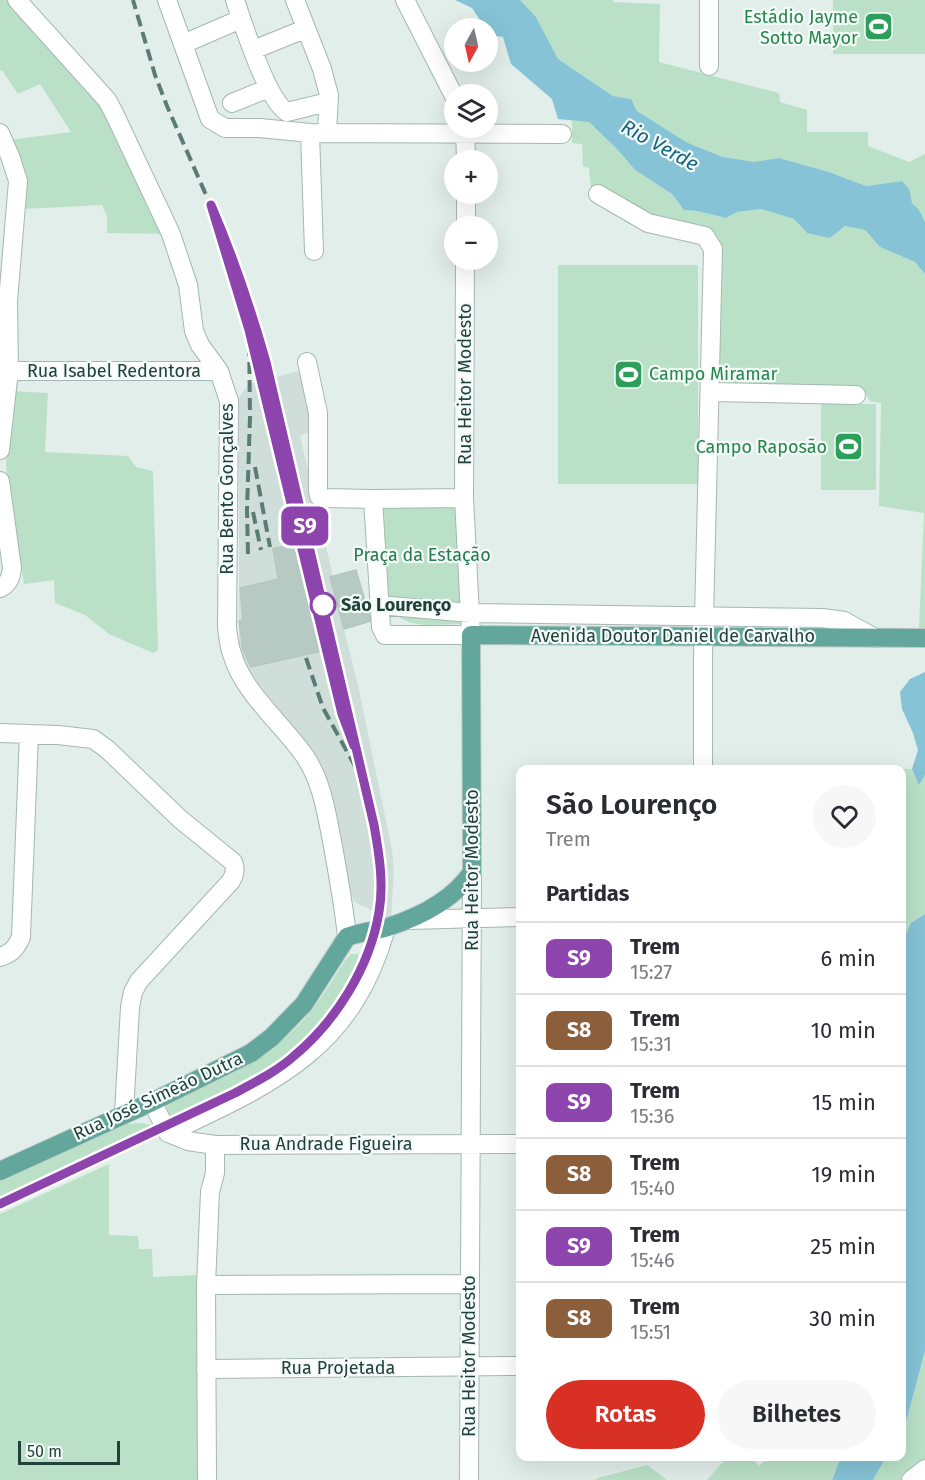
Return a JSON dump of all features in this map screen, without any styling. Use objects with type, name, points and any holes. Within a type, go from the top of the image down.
[{"type":"main road","name":"Avenida Doutor Daniel de Carvalho","points":[[471,635],[925,638]]},
{"type":"main road","name":"Rua Heitor Modesto","points":[[471,635],[472,872]]},
{"type":"main road","points":[[347,936],[386,928],[409,920],[440,903],[464,884],[472,872]]},
{"type":"main road","name":"Rua José Simeão Dutra","points":[[0,1171],[152,1102],[251,1053],[272,1037],[304,1004],[347,936]]},
{"type":"street","name":"Rua Bento Gonçalves","points":[[17,0],[107,100],[183,264],[194,331],[200,345],[219,371],[229,400],[227,627],[231,654],[247,684],[306,759],[314,774],[328,819],[344,904],[347,936]]},
{"type":"street","points":[[167,0],[210,119],[225,128],[260,128],[319,133],[444,130]]},
{"type":"street","points":[[235,0],[269,88],[282,109],[287,112],[328,102]]},
{"type":"street","points":[[295,0],[322,69],[329,95],[319,133],[314,251]]},
{"type":"street","points":[[405,0],[448,84]]},
{"type":"street","points":[[709,0],[709,66]]},
{"type":"street","points":[[183,44],[241,19]]},
{"type":"street","points":[[253,50],[305,29]]},
{"type":"street","points":[[232,103],[269,88]]},
{"type":"street","points":[[498,131],[562,134]]},
{"type":"street","points":[[0,133],[18,181],[8,301],[9,371],[0,450]]},
{"type":"street","points":[[598,194],[648,223],[705,236],[710,242],[715,259],[704,616],[703,765]]},
{"type":"street","name":"Rua Heitor Modesto","points":[[465,270],[464,498],[471,635]]},
{"type":"street","points":[[307,362],[318,413],[319,496],[373,499],[464,498]]},
{"type":"street","name":"Rua Isabel Redentora","points":[[9,371],[219,371]]},
{"type":"street","points":[[710,392],[856,395]]},
{"type":"street","points":[[0,481],[12,568],[11,578],[5,586],[0,588]]},
{"type":"street","points":[[373,499],[381,627],[386,636],[471,635]]},
{"type":"street","points":[[379,605],[470,613],[824,618],[844,621],[875,638]]},
{"type":"street","points":[[0,733],[93,739],[107,749],[153,796],[233,862],[235,868],[235,876],[231,881],[139,981],[133,992],[130,1007],[124,1113]]},
{"type":"street","points":[[0,957],[11,953],[21,937],[29,734]]},
{"type":"street","name":"Rua Heitor Modesto","points":[[469,1480],[472,872]]},
{"type":"street","points":[[409,920],[516,917]]},
{"type":"street","points":[[152,1102],[168,1132],[243,1098],[296,1065],[326,1038],[344,1017],[361,991],[379,954],[386,928]]},
{"type":"street","name":"Rua Andrade Figueira","points":[[168,1132],[188,1141],[215,1145],[516,1144]]},
{"type":"street","points":[[207,1480],[206,1285],[210,1192],[215,1173],[215,1145]]},
{"type":"street","points":[[206,1285],[469,1284]]},
{"type":"street","name":"Rua Projetada","points":[[206,1369],[516,1366]]},
{"type":"street","points":[[911,1480],[925,1469]]},
{"type":"shaded area","points":[[303,370],[315,430],[300,436],[333,576],[356,570],[371,621],[344,629],[392,850],[394,871],[391,919],[354,902],[307,750],[243,664],[239,646],[239,397],[249,384]]},
{"type":"green space","points":[[0,0],[9,0],[108,116],[165,234],[107,233],[107,216],[102,205],[23,209],[9,140],[71,132],[40,84],[18,94],[2,70],[0,71]]},
{"type":"green space","points":[[520,0],[613,0],[613,2],[660,4],[659,62],[779,93],[780,102],[807,110],[807,132],[868,132],[868,146],[909,162],[925,154],[925,222],[902,181],[866,186],[829,172],[779,158],[754,163],[723,157],[686,142],[637,111],[631,99],[613,96],[558,59],[536,17]]},
{"type":"green space","name":"Estádio Jayme Sotto Mayor","points":[[833,0],[925,0],[925,54],[833,54]]},
{"type":"green space","points":[[572,120],[589,122],[635,170],[672,194],[684,210],[726,218],[737,212],[761,209],[794,219],[807,233],[845,226],[865,230],[880,247],[915,262],[925,274],[925,628],[919,628],[924,513],[879,506],[881,403],[870,401],[860,386],[719,386],[721,248],[649,218],[591,188],[589,168],[583,166],[582,144],[572,143]]},
{"type":"green space","name":"Campo Miramar","points":[[558,265],[698,265],[698,484],[558,484]]},
{"type":"green space","points":[[13,391],[48,393],[45,452],[128,456],[136,467],[153,471],[158,650],[153,653],[109,634],[85,615],[55,603],[54,580],[24,584],[7,485],[6,461]]},
{"type":"green space","name":"Campo Raposão","points":[[821,404],[876,404],[876,490],[821,490]]},
{"type":"green space","name":"Praça da Estação","points":[[456,503],[463,624],[432,625],[404,620],[388,607],[382,504]]},
{"type":"green space","points":[[906,769],[912,769],[919,784],[925,775],[925,914],[911,923],[906,934]]},
{"type":"green space","points":[[351,954],[358,954],[357,969],[324,1017],[301,1042],[257,1075],[175,1119],[170,1119],[164,1111],[168,1105],[224,1077],[277,1045],[323,996]]},
{"type":"green space","points":[[141,1123],[155,1126],[0,1197],[0,1177],[93,1136],[127,1124]]},
{"type":"green space","points":[[109,1164],[109,1235],[138,1236],[139,1249],[152,1249],[153,1277],[200,1275],[199,1480],[0,1480],[0,1214]]},
{"type":"green space","points":[[925,1351],[925,1480],[873,1480],[884,1461],[906,1461],[907,1418]]},
{"type":"green space","points":[[723,1461],[755,1461],[759,1466],[765,1461],[839,1461],[832,1480],[707,1480]]},
{"type":"green space","points":[[647,1465],[667,1480],[595,1480],[598,1478]]},
{"type":"water","name":"Rio Verde","points":[[455,0],[520,0],[536,17],[558,59],[613,96],[631,99],[637,111],[686,142],[723,157],[754,162],[779,158],[829,172],[866,186],[902,181],[909,189],[912,203],[919,210],[925,222],[925,274],[915,262],[880,247],[865,230],[845,226],[830,238],[807,233],[794,219],[761,209],[737,212],[726,218],[684,210],[672,194],[635,170],[589,122],[558,119],[552,99],[511,64],[503,37],[498,36],[498,18],[479,18],[472,8]]},
{"type":"water","points":[[925,672],[925,775],[919,785],[912,769],[918,750],[902,709],[900,692],[910,679]]},
{"type":"water","points":[[925,914],[925,1351],[906,1420],[906,934],[911,923]]},
{"type":"water","points":[[839,1461],[884,1461],[873,1480],[832,1480]]},
{"type":"building","points":[[297,543],[322,651],[251,667],[243,650],[239,621],[243,620],[240,588],[278,579],[273,549]]},
{"type":"building","name":"São Lourenço","points":[[356,570],[371,621],[344,629],[330,577]]},
{"type":"railway","points":[[0,1204],[235,1093],[287,1062],[323,1026],[348,992],[368,953],[379,912],[380,868],[374,825],[266,362],[228,245],[155,75],[133,0]]},
{"type":"railway","points":[[248,554],[249,330]]},
{"type":"railway","points":[[255,467],[270,547]]},
{"type":"railway","points":[[253,512],[261,550]]},
{"type":"railway","points":[[306,658],[323,708],[356,768]]},
{"type":"train","name":"S9","points":[[0,1204],[166,1127],[268,1076],[292,1058],[329,1020],[345,998],[367,956],[375,930],[381,883],[374,825],[266,362],[228,245],[211,205],[249,330],[342,714],[354,746]]},
{"type":"place","name":"Estádio Jayme Sotto Mayor","points":[[879,27]]},
{"type":"place","name":"Campo Miramar","points":[[628,374]]},
{"type":"place","name":"Campo Raposão","points":[[848,447]]},
{"type":"place","name":"São Lourenço","points":[[323,605]]}]
